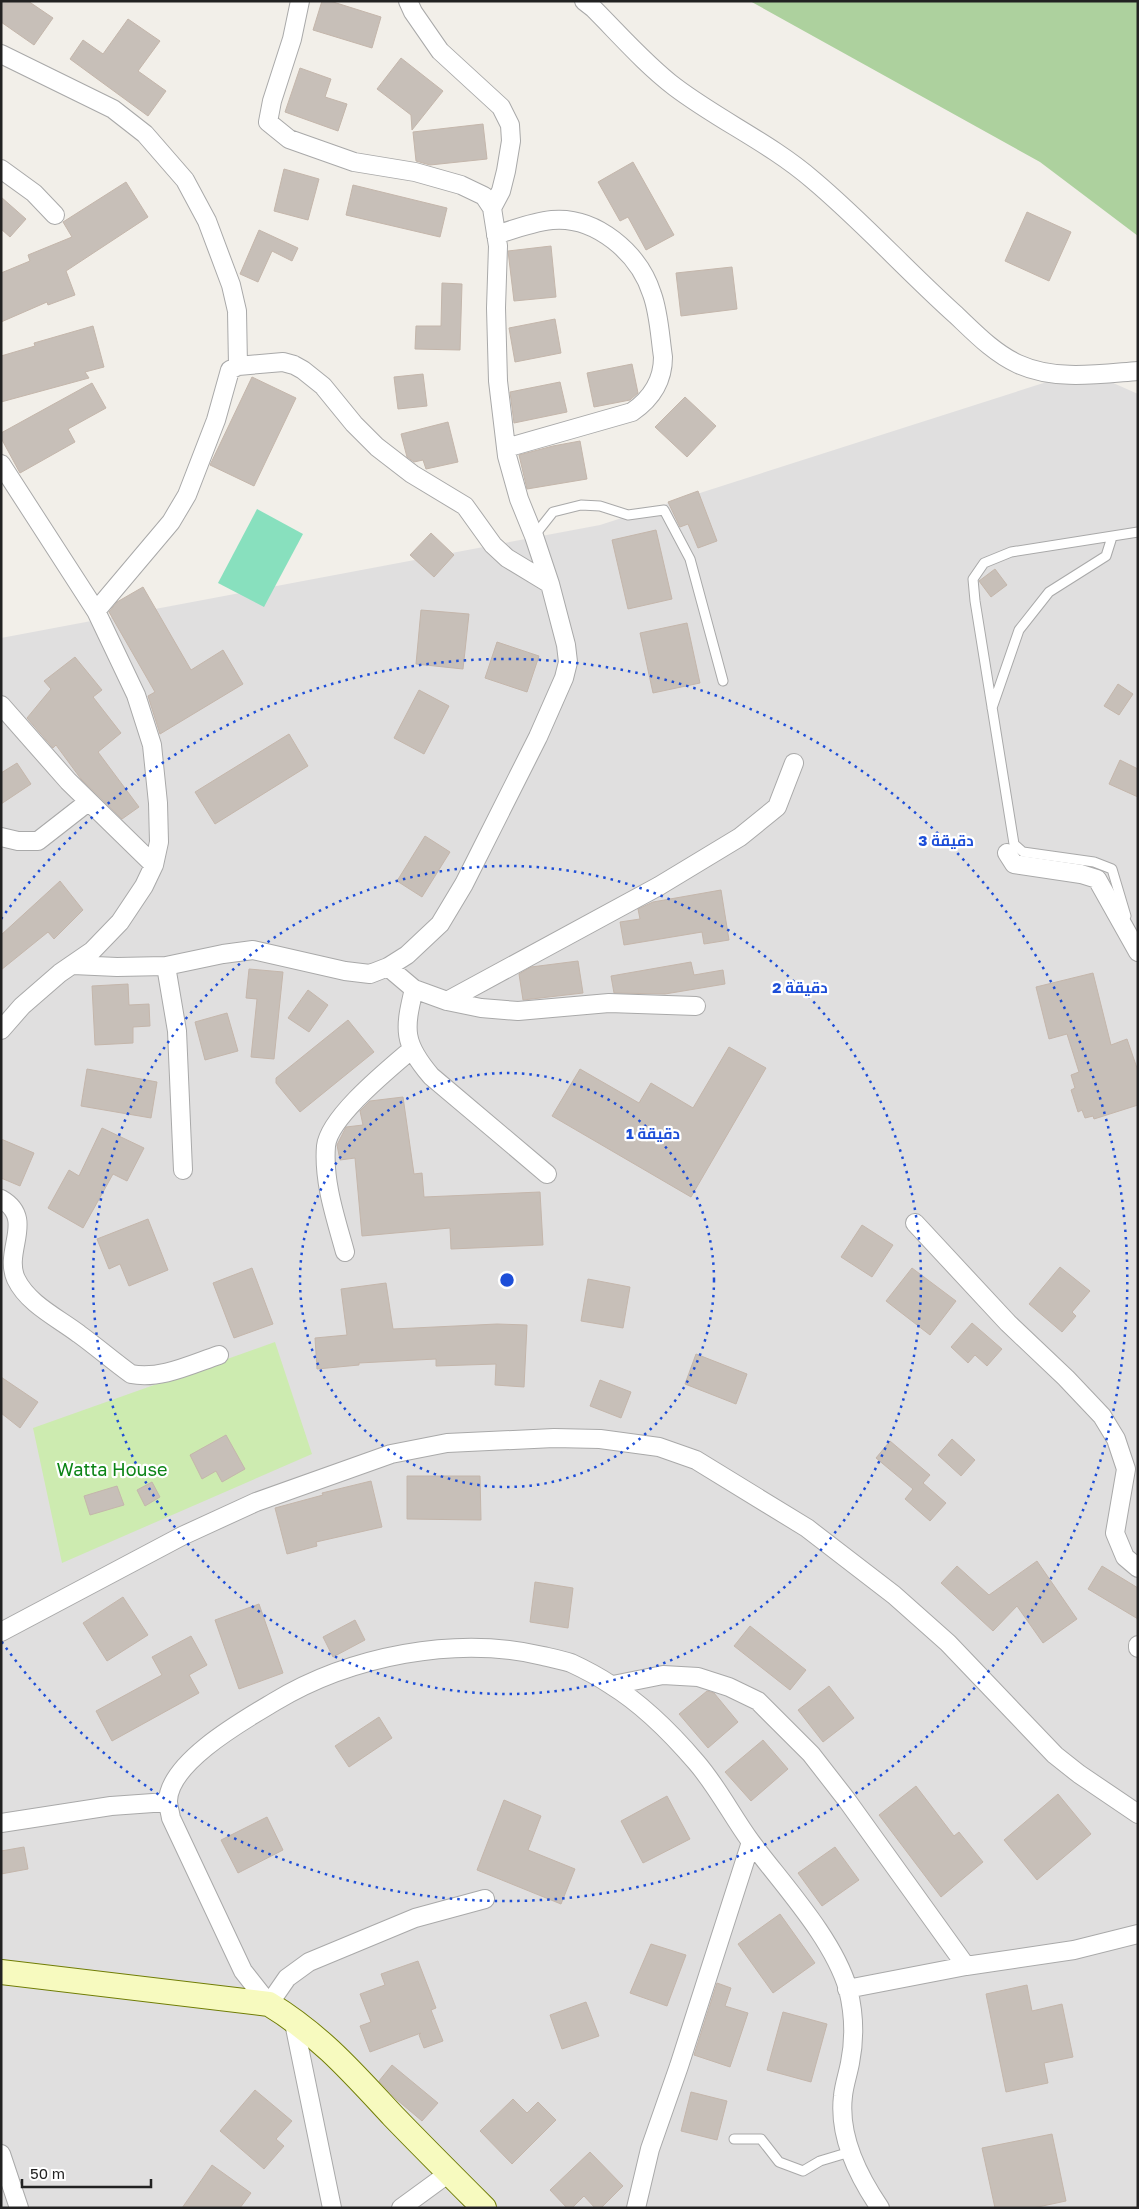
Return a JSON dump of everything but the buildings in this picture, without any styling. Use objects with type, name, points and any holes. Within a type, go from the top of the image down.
[{"type":"main road","points":[[1,1972],[269,2004],[293,2018],[337,2055],[484,2208]]},
{"type":"street","points":[[73,964],[118,967],[166,966],[253,950],[345,971],[370,974],[388,967],[407,955],[440,924],[464,884],[538,737],[564,678],[568,662],[566,645],[550,584],[519,499],[506,448],[498,380],[496,234],[492,208],[484,196],[461,185],[414,172],[354,162],[289,139],[268,122],[272,101],[292,39],[300,1]]},
{"type":"street","points":[[408,1],[413,12],[440,52],[502,107],[510,125],[511,141],[506,171],[501,191],[492,208]]},
{"type":"street","points":[[584,1],[644,61],[676,88],[775,150],[812,179],[855,216],[940,301],[996,352],[1019,364],[1050,372],[1080,376],[1138,371]]},
{"type":"street","points":[[1,54],[113,109],[145,134],[185,180],[207,221],[231,285],[237,312],[238,366]]},
{"type":"street","points":[[1,169],[34,193],[55,215]]},
{"type":"street","points":[[496,234],[538,223],[563,220],[589,226],[615,242],[638,265],[653,295],[664,357],[664,368],[655,390],[648,400],[632,412],[506,448]]},
{"type":"street","points":[[96,611],[171,522],[187,495],[216,420],[228,373],[232,367],[283,362],[294,364],[316,379],[354,424],[377,447],[412,474],[465,506],[493,545],[506,558],[550,584]]},
{"type":"street","points":[[1,464],[96,611],[136,694],[152,745],[158,803],[159,842],[154,865],[144,886],[120,922],[92,951],[73,964],[22,1006],[1,1030]]},
{"type":"street","points":[[1,705],[88,802],[154,865]]},
{"type":"street","points":[[447,1001],[658,886],[740,838],[776,807],[794,763]]},
{"type":"street","points":[[1,837],[18,841],[38,841],[88,802]]},
{"type":"street","points":[[1007,852],[1014,864],[1072,872],[1097,879],[1138,952]]},
{"type":"street","points":[[166,966],[177,1032],[183,1170]]},
{"type":"street","points":[[388,967],[414,990],[447,1001],[481,1008],[518,1011],[609,1003],[696,1006]]},
{"type":"street","points":[[414,990],[406,1022],[412,1050],[431,1076],[547,1174]]},
{"type":"street","points":[[346,1252],[331,1196],[327,1174],[326,1144],[337,1124],[353,1102],[412,1050]]},
{"type":"street","points":[[1,1199],[11,1206],[19,1223],[14,1247],[13,1268],[20,1286],[49,1313],[131,1374],[143,1377],[157,1375],[219,1355]]},
{"type":"street","points":[[915,1223],[1008,1323],[1066,1378],[1102,1416],[1116,1439],[1126,1469],[1114,1533],[1125,1557],[1138,1568]]},
{"type":"street","points":[[1,1632],[182,1536],[256,1502],[391,1454],[447,1443],[554,1438],[600,1439],[659,1447],[696,1460],[821,1539],[894,1596],[948,1643],[1055,1755],[1079,1774],[1138,1814]]},
{"type":"street","points":[[485,1899],[415,1918],[309,1962],[287,1978],[269,2004],[243,1971],[172,1818],[167,1802],[170,1791],[180,1773],[215,1738],[290,1693],[328,1676],[363,1665],[440,1648],[522,1651],[570,1662],[613,1685],[650,1716],[697,1763],[751,1842],[803,1909],[839,1966],[848,1989],[854,2020],[851,2059],[842,2097],[845,2135],[856,2168],[880,2208]]},
{"type":"street","points":[[613,1685],[663,1676],[698,1676],[729,1687],[758,1701],[779,1720],[829,1776],[966,1966]]},
{"type":"street","points":[[1,1823],[111,1806],[167,1802]]},
{"type":"street","points":[[636,2208],[650,2149],[679,2066],[751,1842]]},
{"type":"street","points":[[848,1989],[966,1966],[1074,1950],[1138,1934]]},
{"type":"street","points":[[293,2018],[332,2208]]},
{"type":"street","points":[[1,2154],[19,2208]]},
{"type":"street","points":[[401,2208],[449,2173]]},
{"type":"lane","points":[[534,536],[553,512],[580,505],[600,506],[628,515],[664,510],[690,559],[723,681]]},
{"type":"lane","points":[[1138,532],[1011,552],[984,563],[973,579],[1014,844],[1023,852],[1094,862],[1112,869],[1124,913],[1138,941]]},
{"type":"lane","points":[[992,708],[1019,630],[1049,592],[1106,556],[1112,537]]},
{"type":"lane","points":[[734,2140],[761,2140],[778,2162],[803,2170],[820,2161],[850,2152]]},
{"type":"shaded area","points":[[1084,370],[1138,394],[1138,2208],[1,2208],[1,638],[600,525]]},
{"type":"green space","points":[[750,1],[1138,1],[1138,236],[1040,162]]},
{"type":"green space","points":[[257,509],[303,534],[264,607],[218,583]]},
{"type":"green space","name":"Watta House","points":[[275,1342],[312,1454],[62,1563],[33,1428]]}]
